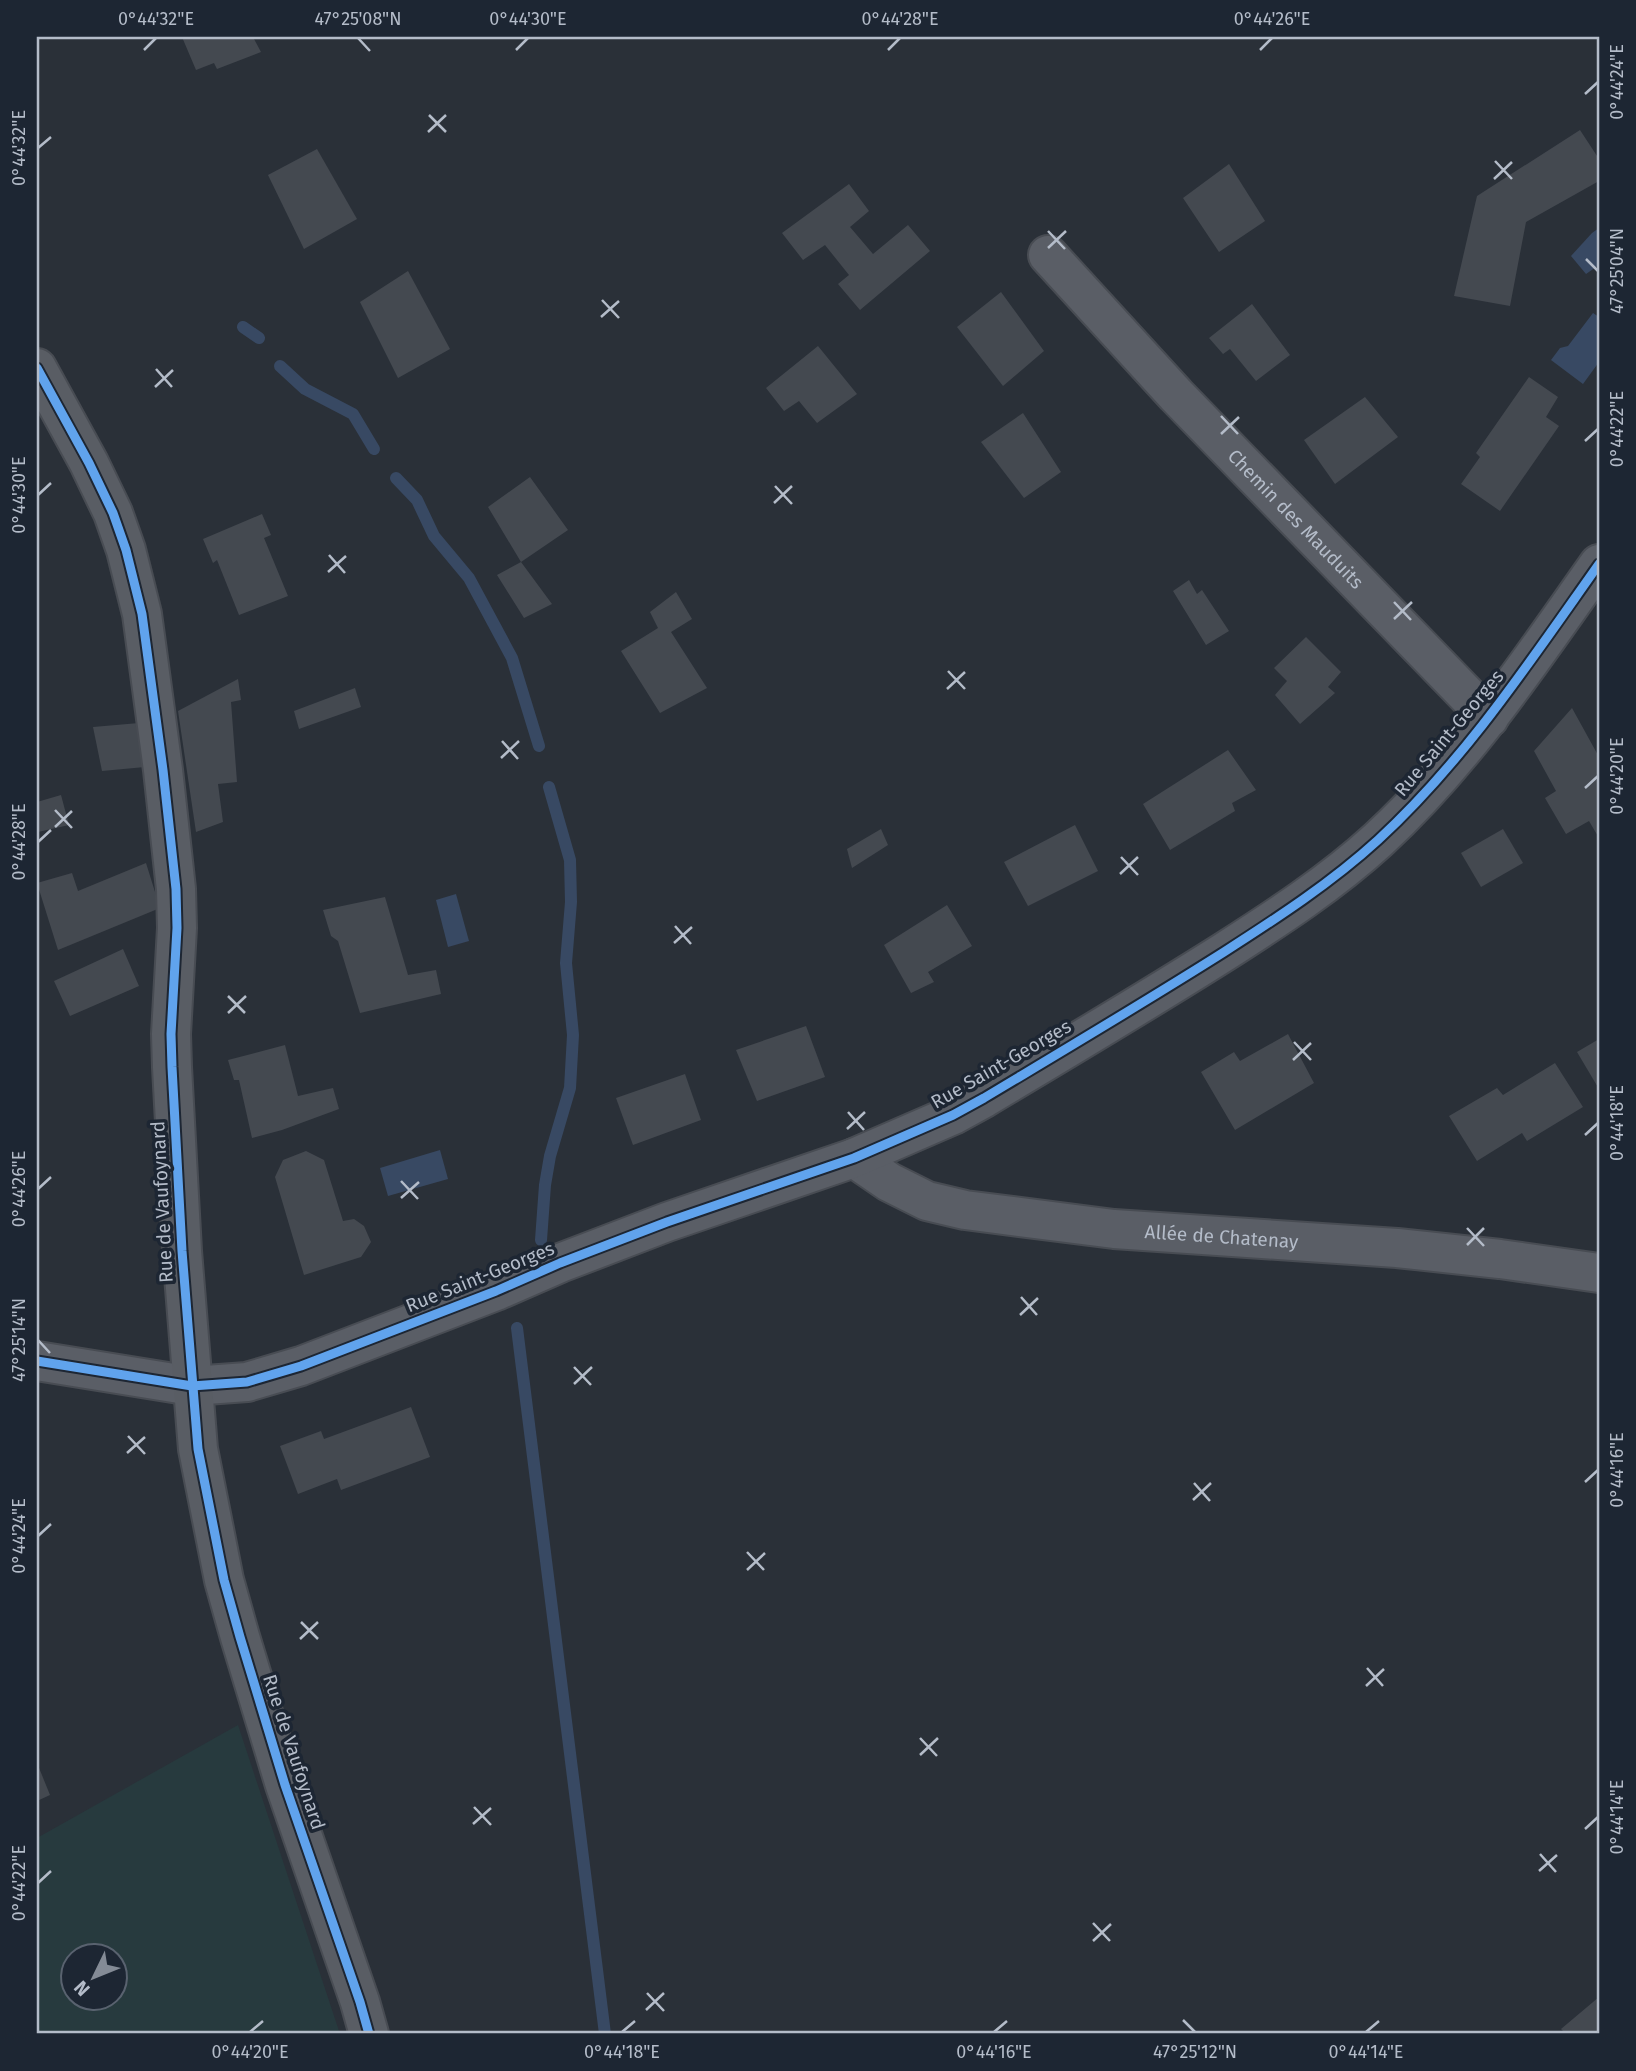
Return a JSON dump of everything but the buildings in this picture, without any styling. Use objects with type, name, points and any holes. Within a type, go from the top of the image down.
[{"type":"street","name":"Chemin des Mauduits","points":[[1048,255],[1176,394],[1489,718]]},
{"type":"street","name":"Rue de Vaufoynard","points":[[37,368],[113,513],[133,572],[142,614],[176,889],[172,1067],[198,1448],[224,1580],[285,1785],[369,2034]]},
{"type":"street","name":"Rue Saint-Georges","points":[[37,1360],[192,1387],[247,1382],[301,1366],[667,1222],[854,1158],[953,1115],[1194,971],[1281,915],[1378,840],[1433,783],[1489,718],[1599,564]]},
{"type":"street","name":"Allée de Chatenay","points":[[854,1158],[888,1182],[927,1201],[965,1210],[1114,1228],[1397,1248],[1599,1273]]},
{"type":"green space","points":[[238,1725],[340,2034],[37,2034],[37,1838]]},
{"type":"water","points":[[1599,228],[1599,265],[1586,274],[1571,256]]},
{"type":"water","points":[[1593,313],[1599,317],[1599,362],[1583,384],[1551,360],[1560,348],[1568,346]]},
{"type":"water","points":[[456,894],[469,941],[448,947],[436,900]]},
{"type":"water","points":[[440,1150],[448,1179],[388,1196],[380,1168]]},
{"type":"waterway","points":[[243,327],[259,338]]},
{"type":"waterway","points":[[280,366],[305,389],[353,414],[374,449]]},
{"type":"waterway","points":[[396,478],[417,500],[434,536],[469,578],[512,658],[539,746]]},
{"type":"waterway","points":[[541,1240],[550,1156],[570,1088],[573,1035],[566,963],[571,902],[570,860],[549,787]]},
{"type":"waterway","points":[[517,1328],[605,2034]]},
{"type":"cycle path","points":[[37,368],[113,513],[126,550],[142,614],[176,889],[172,1067],[182,1251],[198,1449],[224,1580],[240,1637],[285,1785],[369,2034]]},
{"type":"cycle path","points":[[37,1361],[192,1386],[247,1382],[301,1366],[667,1222],[854,1158],[953,1115],[1224,952],[1303,899],[1360,856],[1410,809],[1468,743],[1599,564]]}]
